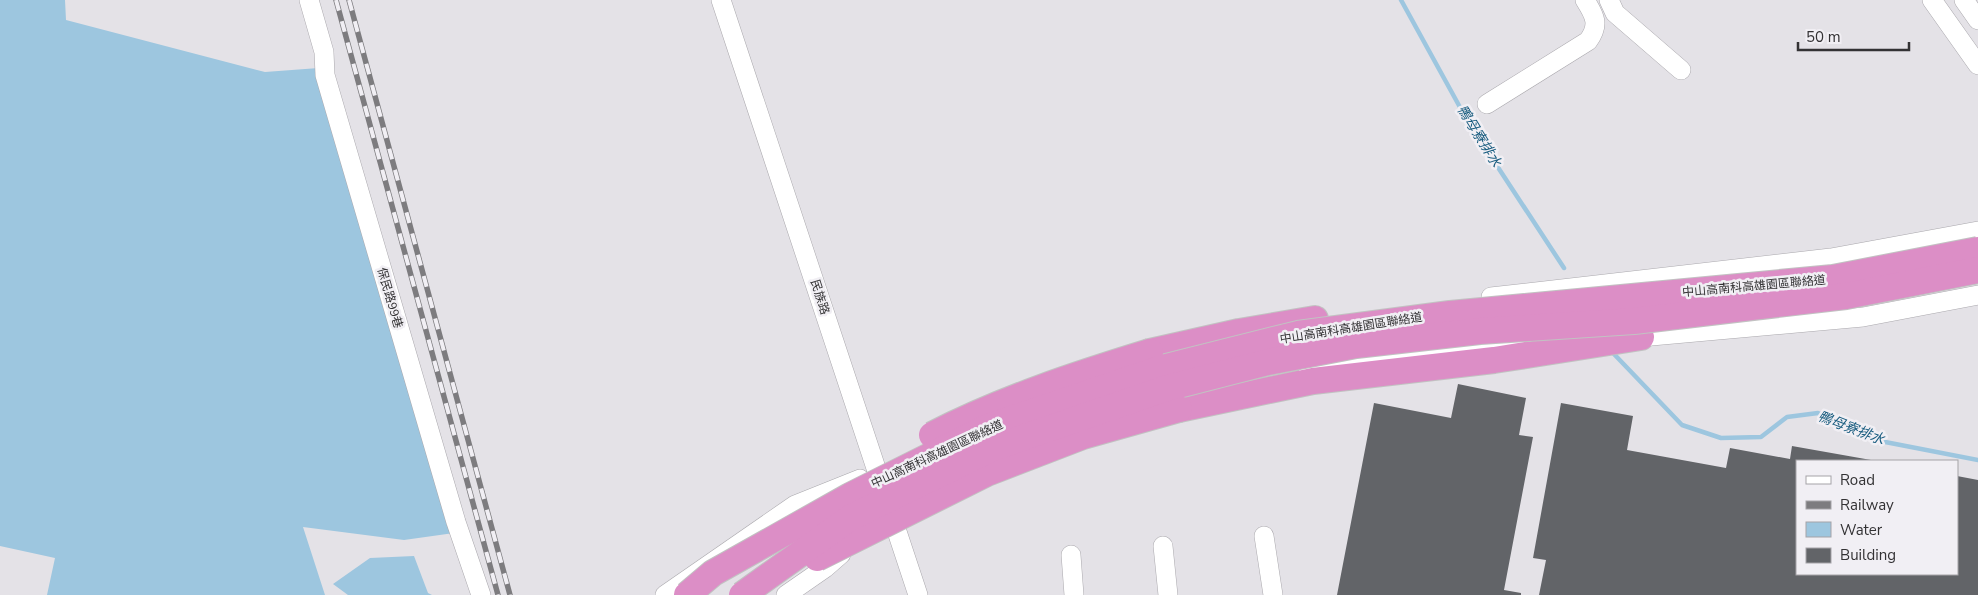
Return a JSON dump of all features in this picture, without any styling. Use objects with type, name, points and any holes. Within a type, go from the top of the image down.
[{"type":"highway","name":"中山高南科高雄園區聯絡道","points":[[687,595],[713,573],[850,496],[988,428],[1162,368],[1298,334],[1450,314],[1833,278],[1978,250]]},
{"type":"highway","name":"中山高南科高雄園區聯絡道","points":[[742,595],[850,518],[976,456],[993,448],[1166,388],[1268,362],[1356,345],[1480,331],[1634,321],[1846,296],[1978,270]]},
{"type":"highway","points":[[713,573],[832,486],[977,412],[1063,379],[1150,352],[1239,332],[1464,301]]},
{"type":"highway","points":[[746,595],[987,473],[1083,436],[1179,408],[1313,381],[1494,360],[1641,337]]},
{"type":"street","name":"保民路99巷","points":[[309,0],[324,52],[325,76],[456,522],[481,595]]},
{"type":"street","name":"民族路","points":[[721,0],[888,511],[918,595]]},
{"type":"street","points":[[1487,104],[1588,41],[1595,31],[1595,18],[1585,0]]},
{"type":"street","points":[[1609,0],[1615,13],[1681,70]]},
{"type":"street","points":[[1932,0],[1978,65]]},
{"type":"street","points":[[1964,0],[1978,20]]},
{"type":"street","points":[[665,595],[795,505],[876,473],[1012,411],[1141,366],[1272,339],[1405,316],[1464,301],[1831,258],[1978,231]]},
{"type":"street","points":[[786,595],[825,568],[888,511],[986,463],[1068,433],[1206,390],[1279,371],[1352,360],[1529,341],[1641,337],[1863,317],[1978,295]]},
{"type":"street","points":[[1264,536],[1274,595]]},
{"type":"street","points":[[1163,546],[1168,595]]},
{"type":"street","points":[[1071,556],[1074,595]]},
{"type":"water","points":[[0,0],[65,0],[66,20],[265,72],[332,67],[454,533],[404,540],[303,527],[325,595],[47,595],[55,558],[0,546]]},
{"type":"water","points":[[414,556],[428,593],[432,595],[348,595],[333,584],[370,558]]},
{"type":"building","points":[[1458,384],[1526,398],[1519,435],[1533,437],[1504,590],[1521,593],[1521,595],[1337,595],[1374,403],[1451,418]]},
{"type":"building","points":[[1561,403],[1633,416],[1627,450],[1726,468],[1730,448],[1790,459],[1792,446],[1871,460],[1796,460],[1796,575],[1958,575],[1958,476],[1978,480],[1978,595],[1539,595],[1546,560],[1533,558]]},
{"type":"waterway","name":"鴨母寮排水","points":[[1401,0],[1467,120],[1564,268]]},
{"type":"waterway","name":"鴨母寮排水","points":[[1613,353],[1682,425],[1721,438],[1761,437],[1787,417],[1818,413],[1880,441],[1978,460]]},
{"type":"railway","points":[[336,0],[498,595]]},
{"type":"railway","points":[[349,0],[510,595]]}]
